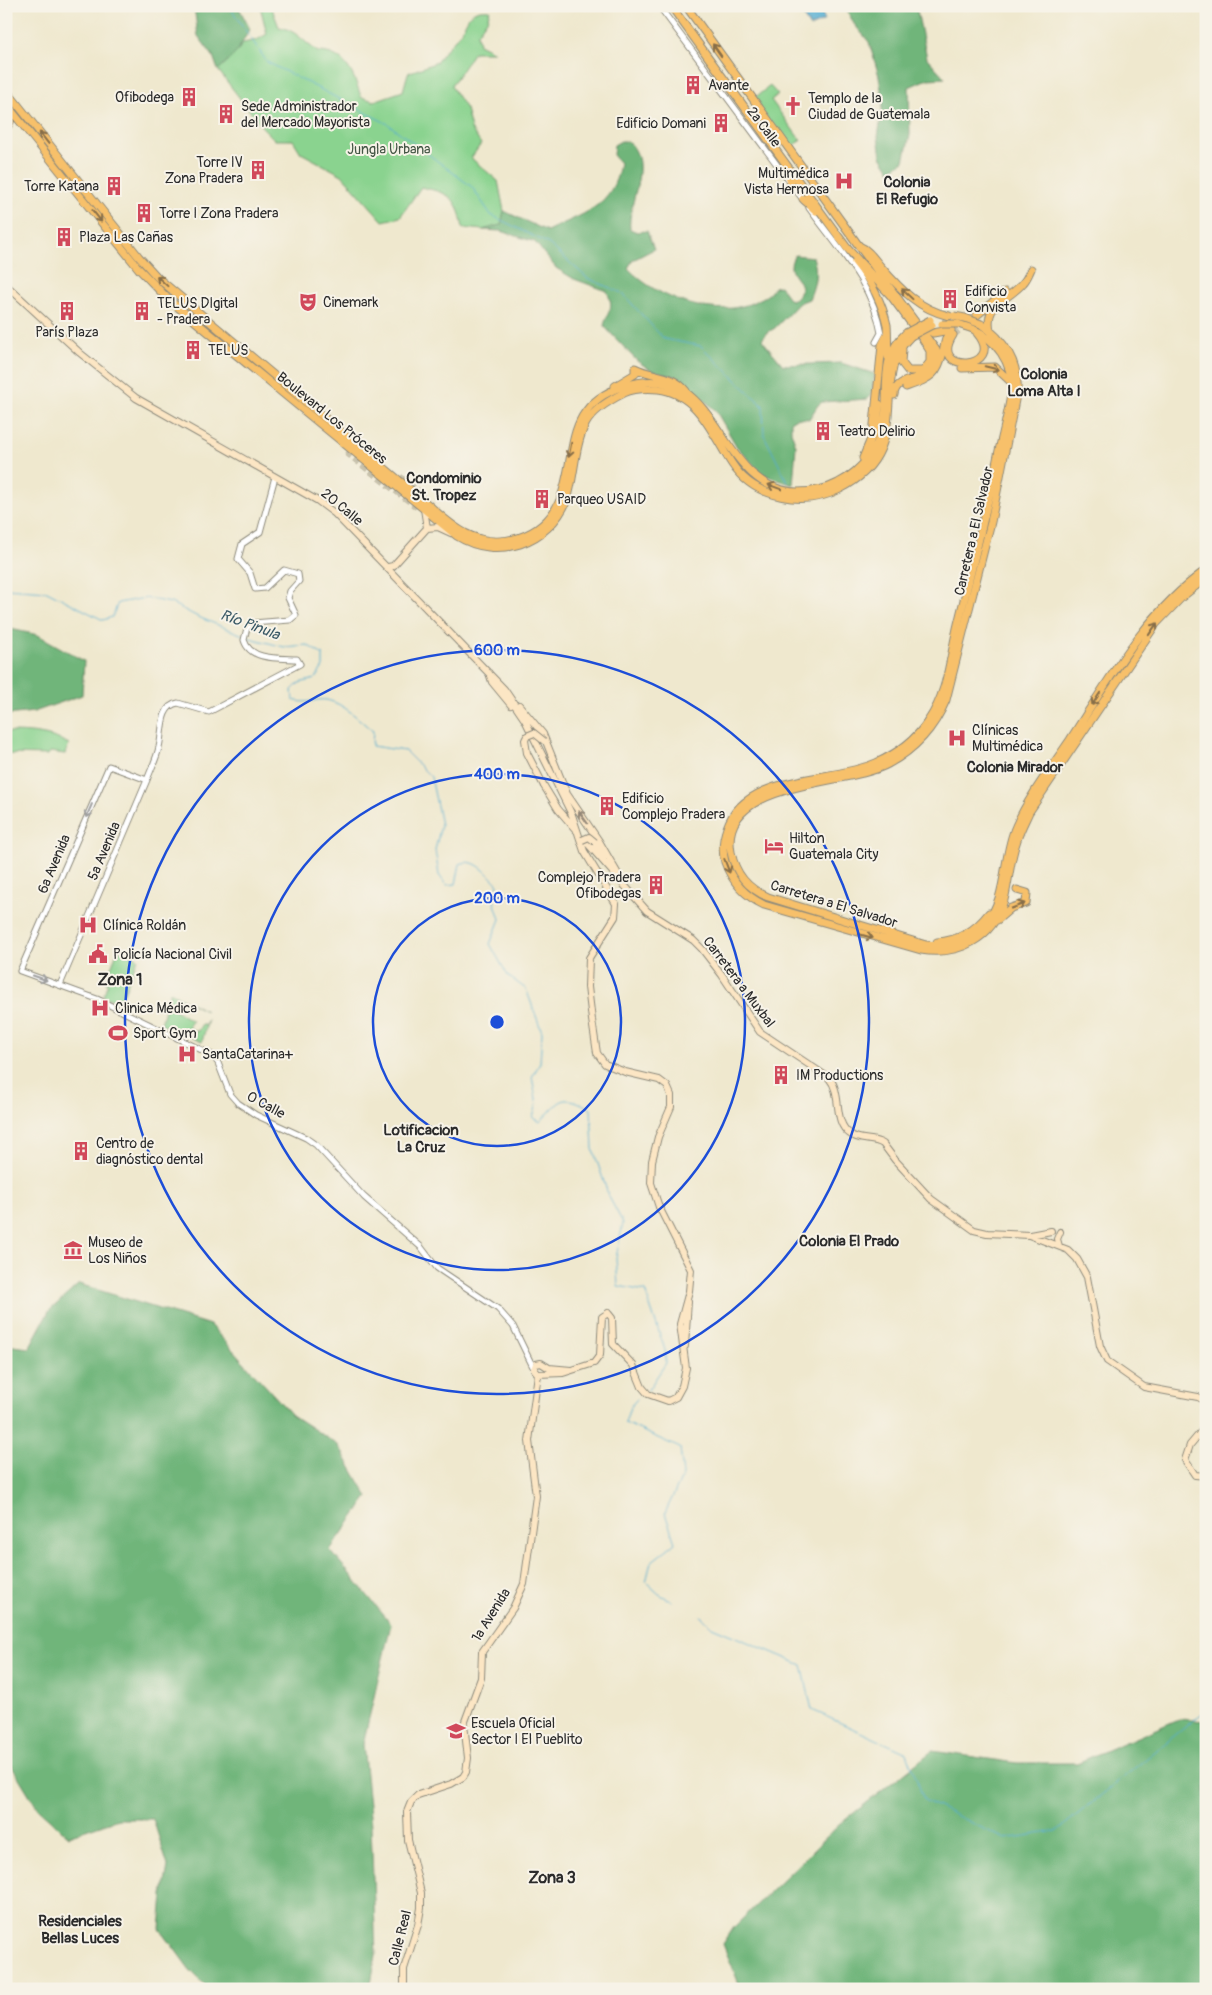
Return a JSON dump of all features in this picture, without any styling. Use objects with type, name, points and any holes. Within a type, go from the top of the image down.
[{"type":"main road","points":[[671,6],[785,162],[876,295],[886,324],[888,360]]},
{"type":"main road","points":[[686,6],[932,344],[936,358],[930,372],[896,387],[894,409],[889,421]]},
{"type":"main road","points":[[697,42],[703,46],[727,78],[732,80],[735,75]]},
{"type":"main road","name":"Boulevard Los Próceres","points":[[6,90],[151,271],[459,530],[478,539],[506,541],[521,538],[534,531],[555,510],[563,490],[571,444],[577,425],[589,409],[605,395],[625,386],[646,382],[666,385],[687,394],[708,413],[744,467],[768,484],[791,491],[819,490],[839,483],[856,471],[876,446],[885,417],[888,360],[895,345],[907,337]]},
{"type":"main road","name":"Boulevard Los Próceres","points":[[6,104],[139,269],[159,290],[222,345],[469,544],[496,548],[519,545],[546,531],[567,500],[581,433],[587,421],[607,402],[630,391],[661,390],[687,401],[706,420],[732,465],[740,474],[764,491],[786,498],[825,495],[851,483],[873,462],[884,439],[889,421],[892,366],[899,349],[907,337]]},
{"type":"main road","points":[[6,112],[10,119],[6,129]]},
{"type":"main road","points":[[785,162],[791,183]]},
{"type":"main road","points":[[803,200],[824,219]]},
{"type":"main road","points":[[842,243],[847,237],[848,231]]},
{"type":"main road","points":[[842,243],[854,239]]},
{"type":"main road","points":[[842,243],[891,296],[928,347],[931,358],[923,371],[908,371],[902,365],[900,356],[907,337]]},
{"type":"main road","points":[[859,246],[867,249],[897,285],[913,300],[933,313],[950,316]]},
{"type":"main road","points":[[977,315],[1031,269],[1024,282],[990,312],[988,320],[990,331]]},
{"type":"main road","name":"20 Calle","points":[[6,285],[80,352],[136,398],[275,476],[334,513],[394,573],[510,697],[525,720],[572,815],[577,831],[587,843]]},
{"type":"main road","points":[[902,303],[915,314],[930,332],[939,334],[952,332]]},
{"type":"main road","name":"Carretera a El Salvador","points":[[907,337],[931,322],[950,316],[965,318],[981,324],[1000,340],[1012,361],[1016,374],[1016,395],[991,522],[952,681],[940,714],[921,740],[904,754],[881,767],[862,774],[779,791],[762,796],[747,806],[739,817],[731,838],[730,851],[735,866],[747,883],[760,894],[926,946],[944,947],[961,942],[978,932],[986,924],[998,903],[1007,853],[1016,825],[1030,800],[1140,632],[1171,597],[1206,570]]},
{"type":"main road","name":"Carretera a El Salvador","points":[[931,322],[958,324],[986,336],[999,350],[1008,368],[1012,384],[993,478],[946,681],[932,716],[912,740],[877,763],[846,772],[772,787],[750,798],[730,820],[723,848],[726,864],[733,880],[746,895],[759,902],[894,944],[932,952],[954,950],[974,942],[993,923],[1004,899],[1017,839],[1029,812],[1156,624],[1170,609],[1206,578]]},
{"type":"main road","points":[[952,332],[948,345],[951,358],[958,362],[971,363],[981,357],[984,348],[982,339],[973,329]]},
{"type":"main road","points":[[906,387],[934,375],[940,364],[944,346],[952,332]]},
{"type":"main road","points":[[856,471],[873,434],[882,345],[887,335]]},
{"type":"main road","points":[[944,346],[946,356],[952,363],[964,368],[996,367],[1012,384]]},
{"type":"main road","points":[[605,395],[635,374],[635,368],[668,378],[682,386],[687,394]]},
{"type":"main road","points":[[876,446],[879,404]]},
{"type":"main road","points":[[322,415],[369,452]]},
{"type":"main road","points":[[336,437],[346,452]]},
{"type":"main road","points":[[394,573],[395,568],[425,530],[424,509]]},
{"type":"main road","points":[[388,567],[393,566],[425,530],[438,527],[457,536]]},
{"type":"main road","points":[[1133,660],[1129,659],[1128,656],[1140,632]]},
{"type":"main road","points":[[1113,688],[1113,683],[1123,668],[1122,665],[1118,666]]},
{"type":"main road","points":[[488,672],[492,682],[524,725],[566,810]]},
{"type":"main road","name":"Carretera a Muxbal","points":[[510,697],[543,734],[567,794],[599,840],[626,889]]},
{"type":"main road","points":[[567,794],[560,784],[544,741],[534,733],[528,736],[525,740],[525,748],[558,809],[577,831]]},
{"type":"main road","points":[[587,843],[613,896],[617,911],[589,958],[588,987],[597,1053],[605,1064],[625,1072],[655,1078],[663,1082],[670,1090],[671,1107],[653,1153],[651,1183],[659,1207],[691,1270],[682,1330],[684,1353]]},
{"type":"main road","name":"Carretera a Muxbal","points":[[587,843],[606,867],[647,911],[693,940],[702,949],[722,975],[760,1032],[829,1078],[835,1090],[839,1117],[845,1130],[856,1138],[883,1144],[931,1199],[974,1230],[987,1234],[1029,1235],[1059,1246],[1077,1259],[1087,1277],[1100,1346],[1107,1361],[1144,1387],[1192,1396],[1206,1401]]},
{"type":"main road","points":[[993,923],[1011,908],[1026,902],[1026,893],[1017,890]]},
{"type":"main road","points":[[897,937],[930,942],[958,938],[981,923],[994,903]]},
{"type":"main road","points":[[1029,1235],[1051,1231]]},
{"type":"main road","points":[[1059,1246],[1057,1239],[1060,1232]]},
{"type":"main road","points":[[539,1369],[563,1373],[591,1365],[599,1358],[602,1317],[607,1313],[612,1318],[613,1344],[633,1365],[642,1387],[653,1397],[668,1402],[676,1397],[684,1378],[685,1340],[682,1330]]},
{"type":"main road","name":"1a Avenida","points":[[421,1893],[408,1840],[406,1819],[409,1806],[418,1795],[451,1784],[466,1772],[468,1758],[464,1724],[481,1678],[482,1652],[513,1608],[524,1584],[536,1496],[529,1441],[539,1369]]},
{"type":"main road","points":[[1206,1426],[1190,1445],[1186,1460],[1195,1475],[1206,1476]]},
{"type":"main road","name":"Calle Real","points":[[404,1989],[404,1969],[418,1925],[421,1893]]},
{"type":"street","name":"2a Calle","points":[[660,6],[803,200],[842,243],[872,300],[881,333],[876,342]]},
{"type":"street","name":"5a Avenida","points":[[60,985],[147,780],[160,746],[162,725],[168,708],[174,703],[181,703],[209,712],[300,664],[297,659],[256,654],[248,648],[244,640],[246,632],[253,623],[290,620],[296,615],[288,598],[299,581],[298,574],[284,570],[265,588],[255,589],[250,574],[238,559],[242,544],[260,532],[275,476]]},
{"type":"street","name":"6a Avenida","points":[[20,971],[109,766],[147,780]]},
{"type":"street","name":"0 Calle","points":[[20,971],[121,1010],[206,1051],[218,1063],[224,1084],[238,1103],[256,1115],[306,1138],[328,1156],[364,1197],[415,1242],[437,1268],[498,1309],[513,1326],[525,1350],[539,1369]]},
{"type":"green space","points":[[194,6],[238,6],[250,29],[236,53],[218,70],[213,56],[198,36]]},
{"type":"green space","name":"Jungla Urbana","points":[[260,6],[271,6],[279,27],[295,33],[318,52],[327,53],[342,60],[355,80],[361,97],[374,101],[403,91],[408,73],[437,62],[473,13],[490,10],[487,20],[477,34],[479,44],[495,52],[474,52],[451,86],[466,109],[471,129],[481,144],[471,158],[498,181],[504,211],[501,225],[483,230],[463,228],[458,210],[451,198],[440,192],[421,187],[400,217],[383,221],[342,175],[301,153],[293,140],[275,140],[263,128],[218,70],[236,53],[243,43],[257,40],[267,34]]},
{"type":"green space","points":[[845,6],[916,6],[927,58],[945,78],[927,79],[909,87],[910,135],[904,161],[890,170],[881,156],[878,137],[883,104],[879,76],[869,42],[854,24]]},
{"type":"green space","points":[[770,86],[778,95],[771,100],[801,141],[789,148],[753,99]]},
{"type":"green space","points":[[621,141],[629,142],[636,151],[639,162],[630,229],[637,232],[647,231],[654,249],[633,260],[628,268],[654,289],[671,297],[688,304],[724,309],[741,307],[756,301],[769,294],[774,287],[780,286],[790,300],[797,298],[802,286],[792,272],[792,260],[795,255],[813,257],[815,278],[809,299],[799,303],[775,328],[766,333],[762,340],[783,365],[841,363],[875,374],[871,396],[868,399],[822,402],[809,419],[797,418],[791,421],[791,431],[796,446],[793,485],[762,474],[737,447],[716,411],[689,386],[677,377],[651,370],[637,361],[604,326],[611,306],[607,291],[574,279],[556,268],[535,242],[501,231],[483,230],[501,225],[504,211],[547,231],[594,208],[611,190],[617,178],[620,163],[613,155],[614,145]]},
{"type":"green space","points":[[6,628],[38,635],[84,661],[82,695],[34,712],[6,715]]},
{"type":"green space","points":[[6,732],[22,732],[54,737],[69,744],[65,754],[50,752],[48,755],[6,754]]},
{"type":"green space","points":[[118,950],[138,958],[120,1003],[103,996],[108,983],[105,982]]},
{"type":"green space","points":[[170,992],[206,1011],[181,999],[175,1010],[192,1021],[188,1027],[197,1032],[202,1024],[205,1026],[208,1019],[202,1042],[161,1024]]},
{"type":"green space","points":[[79,1284],[210,1325],[292,1415],[338,1445],[368,1497],[330,1550],[391,1624],[363,1744],[371,1826],[376,1955],[370,1989],[209,1989],[190,1970],[160,1929],[168,1866],[153,1819],[118,1819],[68,1836],[38,1809],[11,1765],[6,1750],[6,1345],[29,1348],[49,1311]]},
{"type":"green space","points":[[1179,1719],[1206,1721],[1206,1989],[741,1989],[723,1944],[734,1927],[840,1824],[932,1751],[1017,1763],[1077,1763]]},
{"type":"water","points":[[802,6],[819,6],[825,20],[810,27],[798,8]]},
{"type":"waterway","points":[[229,6],[267,62],[388,124],[472,187],[491,215],[549,244],[587,278],[622,293],[664,339],[701,346],[763,406],[764,435],[788,483]]},
{"type":"waterway","name":"Río Pinula","points":[[6,588],[47,591],[103,620],[112,617],[118,603],[145,598],[171,603],[198,617],[243,635]]},
{"type":"waterway","points":[[246,637],[284,647],[307,645],[323,655],[323,667],[315,679],[299,683],[292,690],[293,700],[303,702],[327,700],[334,702],[357,717],[373,731],[372,746],[405,751],[431,777],[441,825],[435,850],[439,875],[446,885],[456,884],[460,864],[466,862],[481,868],[498,884],[494,901],[500,919],[490,944],[508,976],[526,989],[542,1032],[540,1063],[532,1077],[537,1104],[533,1117],[540,1122],[558,1104],[568,1100],[591,1109],[593,1149],[609,1197],[623,1223],[616,1258],[618,1286],[645,1291],[665,1350],[666,1363],[648,1390]]},
{"type":"waterway","points":[[637,1399],[630,1407],[625,1423],[680,1448],[683,1475],[665,1513],[675,1543],[651,1562],[646,1582],[659,1594],[672,1601]]},
{"type":"waterway","points":[[701,1616],[712,1627],[802,1665],[812,1710],[907,1753],[924,1800],[1005,1839],[1057,1831],[1205,1711]]},
{"type":"tunnel","points":[[953,335],[977,315]]},
{"type":"tunnel","points":[[346,452],[417,507]]},
{"type":"tunnel","points":[[400,477],[423,495],[425,504]]},
{"type":"place","name":"Avante","points":[[693,85]]},
{"type":"place","name":"Ofibodega","points":[[189,97]]},
{"type":"place","name":"Templo de la Ciudad de Guatemala","points":[[793,106]]},
{"type":"place","name":"Sede Administrador del Mercado Mayorista","points":[[226,114]]},
{"type":"place","name":"Edificio Domani","points":[[721,123]]},
{"type":"place","name":"Torre IV Zona Pradera","points":[[258,170]]},
{"type":"place","name":"Multimédica Vista Hermosa","points":[[844,181]]},
{"type":"place","name":"Torre Katana","points":[[114,186]]},
{"type":"place","name":"Torre I Zona Pradera","points":[[144,213]]},
{"type":"place","name":"Plaza Las Cañas","points":[[64,237]]},
{"type":"place","name":"Edificio Convista","points":[[950,299]]},
{"type":"place","name":"Cinemark","points":[[308,302]]},
{"type":"place","name":"París Plaza","points":[[67,311]]},
{"type":"place","name":"TELUS DIgital - Pradera","points":[[142,311]]},
{"type":"place","name":"TELUS","points":[[193,350]]},
{"type":"place","name":"Teatro Delirio","points":[[823,431]]},
{"type":"place","name":"Parqueo USAID","points":[[542,499]]},
{"type":"place","name":"Clínicas Multimédica","points":[[957,738]]},
{"type":"place","name":"Edificio Complejo Pradera","points":[[607,806]]},
{"type":"place","name":"Hilton Guatemala City","points":[[774,846]]},
{"type":"place","name":"Complejo Pradera Ofibodegas","points":[[656,885]]},
{"type":"place","name":"Clínica Roldán","points":[[88,925]]},
{"type":"place","name":"Policía Nacional Civil","points":[[98,954]]},
{"type":"place","name":"Clinica Médica","points":[[100,1008]]},
{"type":"place","name":"Sport Gym","points":[[118,1033]]},
{"type":"place","name":"SantaCatarina+","points":[[187,1054]]},
{"type":"place","name":"IM Productions","points":[[781,1075]]},
{"type":"place","name":"Centro de diagnóstico dental","points":[[81,1151]]},
{"type":"place","name":"Museo de Los Niños","points":[[73,1250]]},
{"type":"place","name":"Escuela Oficial Sector I El Pueblito","points":[[456,1731]]},
{"type":"district","name":"Colonia El Refugio","points":[[907,190]]},
{"type":"district","name":"Colonia Loma Alta I","points":[[1044,382]]},
{"type":"district","name":"Condominio St. Tropez","points":[[444,486]]},
{"type":"district","name":"Colonia Mirador","points":[[1015,767]]},
{"type":"district","name":"Zona 1","points":[[120,980]]},
{"type":"district","name":"Lotificacion La Cruz","points":[[421,1138]]},
{"type":"district","name":"Colonia El Prado","points":[[849,1241]]},
{"type":"district","name":"Zona 3","points":[[552,1878]]},
{"type":"district","name":"Residenciales Bellas Luces","points":[[80,1930]]}]
